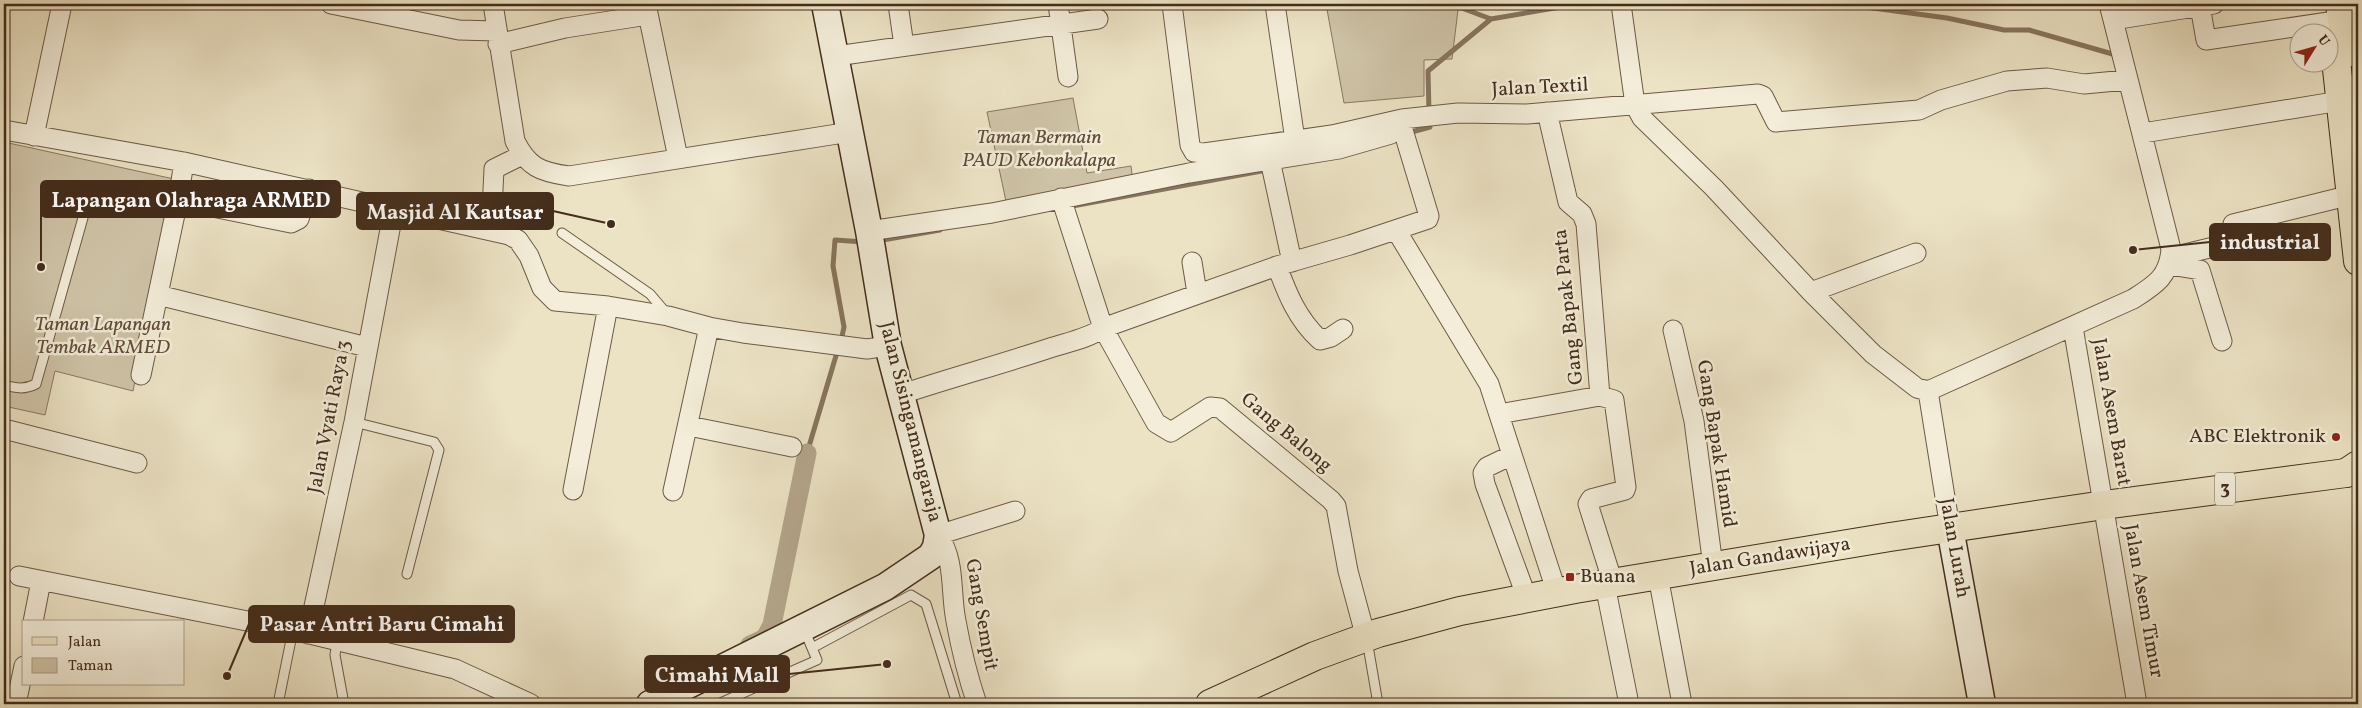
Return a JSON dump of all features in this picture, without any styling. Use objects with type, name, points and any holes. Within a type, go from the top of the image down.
[{"type":"main road","name":"Jalan Sisingamangaraja","points":[[664,701],[808,637],[923,563],[936,547],[938,535],[899,395],[878,347],[871,241],[825,4]]},
{"type":"main road","points":[[2346,60],[2358,261]]},
{"type":"main road","name":"Jalan Gandawijaya","points":[[1210,704],[1315,656],[1366,638],[1423,620],[1527,598],[1950,528],[2104,505],[2354,472]]},
{"type":"main road","name":"Jalan Lurah","points":[[1950,528],[1982,704]]},
{"type":"street","points":[[34,136],[62,4]]},
{"type":"street","points":[[331,4],[497,37],[565,28],[647,9],[678,158]]},
{"type":"street","points":[[492,4],[515,140],[522,155],[534,167],[549,174],[569,176],[850,132]]},
{"type":"street","points":[[898,4],[904,46]]},
{"type":"street","points":[[1058,4],[1068,77]]},
{"type":"street","points":[[1172,4],[1190,145],[1194,152],[1204,154],[1332,135],[1402,120],[1447,116]]},
{"type":"street","points":[[1275,4],[1295,140]]},
{"type":"street","points":[[1621,4],[1635,105],[1642,118],[1714,188],[1811,292],[1873,354],[1916,388],[1928,391],[2073,327],[2139,295],[2160,278],[2178,259],[2234,242],[2232,224],[2355,194]]},
{"type":"street","points":[[2222,341],[2200,270],[2178,259],[2171,249],[2111,12],[2207,5],[2206,40],[2346,60]]},
{"type":"street","points":[[836,56],[1098,19]]},
{"type":"street","points":[[2143,133],[2346,60]]},
{"type":"street","name":"Jalan Textil","points":[[1447,116],[1458,113],[1547,112],[1758,94],[1763,96],[1776,122],[1919,110],[1941,100],[2008,81],[2047,78],[2084,84],[2127,80]]},
{"type":"street","name":"Gang Bapak Parta","points":[[1547,112],[1568,202],[1582,214],[1586,224],[1600,396],[1612,398],[1617,406],[1626,482],[1625,490],[1591,499],[1588,504],[1609,584]]},
{"type":"street","points":[[871,241],[992,212],[1061,198],[1189,173],[1339,149],[1447,116]]},
{"type":"street","points":[[4,130],[184,162],[509,235],[518,240],[529,256],[542,288],[555,301],[608,306],[668,316],[709,327],[830,345],[878,347]]},
{"type":"street","points":[[899,395],[942,380],[1008,362],[1088,336],[1103,328],[1198,293],[1428,219],[1429,216],[1402,130]]},
{"type":"street","points":[[491,231],[494,169],[522,155]]},
{"type":"street","points":[[1270,160],[1289,300],[1310,331],[1320,340],[1331,337],[1343,330]]},
{"type":"street","points":[[141,375],[178,200],[184,162]]},
{"type":"street","points":[[178,200],[291,223],[299,220],[309,189]]},
{"type":"street","points":[[1061,198],[1103,328]]},
{"type":"street","name":"Jalan Vyati Raya 3","points":[[300,632],[354,422],[394,208]]},
{"type":"street","points":[[1396,230],[1490,384],[1557,593]]},
{"type":"street","points":[[1811,292],[1916,253]]},
{"type":"street","points":[[1192,262],[1198,293]]},
{"type":"street","points":[[158,295],[367,347]]},
{"type":"street","points":[[573,490],[608,306]]},
{"type":"street","points":[[673,491],[709,327]]},
{"type":"street","name":"Jalan Asem Barat","points":[[2073,327],[2104,505]]},
{"type":"street","name":"Gang Balong","points":[[1103,328],[1156,423],[1162,428],[1171,432],[1210,407],[1220,408],[1264,442],[1335,504],[1348,571],[1366,638]]},
{"type":"street","name":"Gang Bapak Hamid","points":[[1673,330],[1694,421],[1713,566]]},
{"type":"street","name":"Jalan Lurah","points":[[1928,391],[1950,528]]},
{"type":"street","points":[[1500,414],[1600,396]]},
{"type":"street","points":[[688,426],[792,447]]},
{"type":"street","points":[[4,429],[136,463]]},
{"type":"street","points":[[1512,455],[1487,467],[1483,473],[1485,484],[1527,598]]},
{"type":"street","name":"Jalan Asem Timur","points":[[2104,505],[2137,704]]},
{"type":"street","points":[[938,535],[1015,511]]},
{"type":"street","name":"Gang Sempit","points":[[938,535],[946,550],[950,568],[955,619],[977,704]]},
{"type":"street","points":[[19,576],[300,632],[455,670],[530,704]]},
{"type":"street","points":[[1658,576],[1682,704]]},
{"type":"street","points":[[33,620],[41,581]]},
{"type":"street","points":[[1609,584],[1629,704]]},
{"type":"street","points":[[16,704],[22,676]]},
{"type":"lane","points":[[4,385],[21,389],[36,384],[88,200]]},
{"type":"lane","points":[[562,233],[650,294],[668,316]]},
{"type":"lane","points":[[354,422],[434,442],[438,446],[439,450],[407,574]]},
{"type":"lane","points":[[718,704],[817,660],[808,637],[911,595],[926,604],[957,704]]},
{"type":"lane","points":[[278,704],[300,632]]},
{"type":"lane","points":[[1366,638],[1378,704]]},
{"type":"lane","points":[[337,641],[335,654],[344,704]]},
{"type":"green space","points":[[1326,4],[1540,4],[1458,10],[1452,59],[1424,60],[1424,96],[1344,103]]},
{"type":"green space","name":"Taman Bermain PAUD Kebonkalapa","points":[[1073,98],[1087,173],[1131,166],[1133,182],[1007,206],[987,112]]},
{"type":"green space","name":"Taman Lapangan Tembak ARMED","points":[[4,142],[174,179],[133,391],[55,371],[45,415],[4,406]]},
{"type":"waterway","points":[[1451,4],[1491,19],[1578,4]]},
{"type":"waterway","points":[[1843,4],[1947,18],[2004,30],[2029,30],[2116,55]]},
{"type":"waterway","points":[[1429,112],[1428,71],[1491,19]]},
{"type":"waterway","points":[[1408,133],[1430,127],[1429,120]]},
{"type":"waterway","points":[[1067,207],[1267,170]]},
{"type":"waterway","points":[[877,241],[940,230]]},
{"type":"waterway","points":[[841,341],[844,327],[833,266],[835,240],[864,242]]},
{"type":"waterway","points":[[807,453],[838,349]]},
{"type":"waterway","points":[[750,645],[765,638],[772,625],[807,453]]},
{"type":"place","name":"Masjid Al Kautsar","points":[[611,224]]},
{"type":"place","name":"industrial","points":[[2133,250]]},
{"type":"place","name":"Lapangan Olahraga ARMED","points":[[41,267]]},
{"type":"place","name":"ABC Elektronik","points":[[2336,437]]},
{"type":"place","name":"Buana","points":[[1570,577]]},
{"type":"place","name":"Cimahi Mall","points":[[887,664]]},
{"type":"place","name":"Pasar Antri Baru Cimahi","points":[[227,676]]}]
